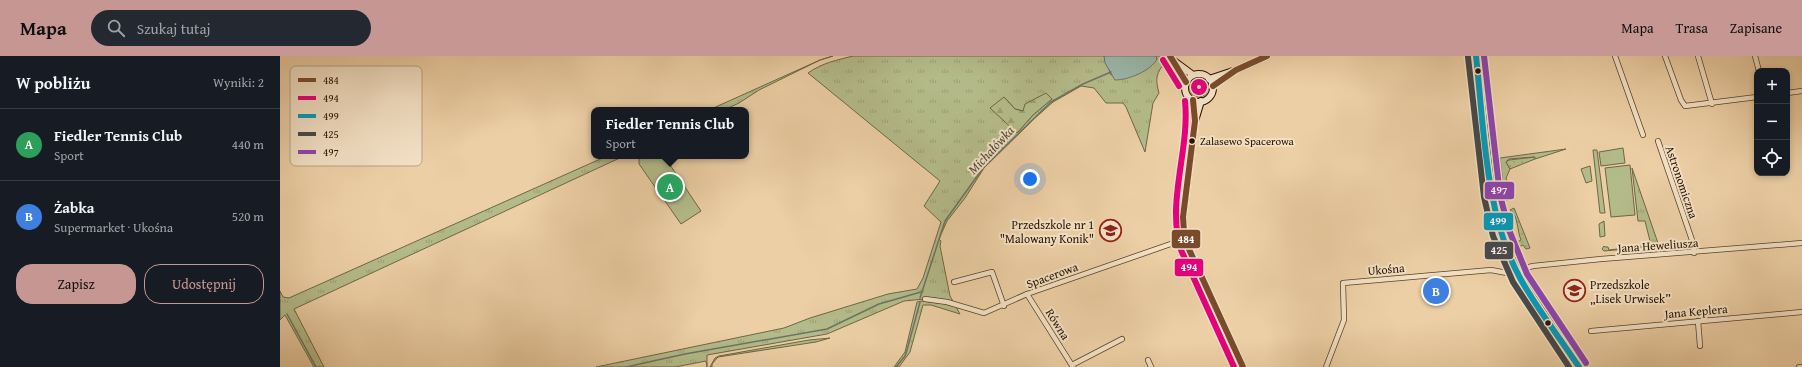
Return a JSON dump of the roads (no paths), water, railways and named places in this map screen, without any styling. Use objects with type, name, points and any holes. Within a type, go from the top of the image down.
[{"type":"street","points":[[1209,78],[1236,70],[1267,56]]},
{"type":"street","points":[[1476,56],[1493,201],[1502,237],[1516,270],[1579,367]]},
{"type":"street","points":[[1615,56],[1643,135]]},
{"type":"street","points":[[1665,56],[1684,105],[1688,107],[1754,97]]},
{"type":"street","points":[[1698,56],[1712,104]]},
{"type":"street","points":[[1755,56],[1758,68]]},
{"type":"street","points":[[1172,58],[1193,75]]},
{"type":"street","points":[[1172,58],[1186,82],[1186,92],[1193,100],[1195,121]]},
{"type":"street","points":[[1213,86],[1236,70]]},
{"type":"street","points":[[1186,82],[1193,75],[1202,74],[1209,78],[1213,86],[1211,94],[1201,101],[1195,121],[1183,217],[1185,239],[1240,366]]},
{"type":"street","points":[[1790,93],[1802,91]]},
{"type":"street","points":[[1193,100],[1201,101]]},
{"type":"street","name":"Astronomiczna","points":[[1658,141],[1693,243],[1694,253]]},
{"type":"street","name":"Spacerowa","points":[[925,299],[947,302],[984,313],[1004,306],[1028,294],[1185,239]]},
{"type":"street","name":"Jana Heweliusza","points":[[1516,270],[1548,264],[1661,253],[1694,253],[1802,243]]},
{"type":"street","name":"Ukośna","points":[[1326,367],[1344,320],[1343,283],[1491,270],[1507,273],[1516,270]]},
{"type":"street","points":[[954,282],[992,272],[1004,306]]},
{"type":"street","name":"Równa","points":[[1028,294],[1072,366],[1122,339]]},
{"type":"street","name":"Jana Keplera","points":[[1591,331],[1802,312]]},
{"type":"street","points":[[1698,321],[1700,346]]},
{"type":"street","points":[[1148,360],[1151,367]]},
{"type":"waterway","name":"Michałówka","points":[[920,298],[945,221],[983,168],[1051,102],[1083,84],[1111,72]]},
{"type":"waterway","points":[[626,367],[685,354],[827,329],[879,304],[921,292]]},
{"type":"waterway","name":"Michałówka","points":[[896,367],[905,356],[920,302]]},
{"type":"waterway","points":[[287,314],[316,367]]},
{"type":"place","name":"Zalasewo Spacerowa","points":[[1192,141]]},
{"type":"place","name":"Fiedler Tennis Club","points":[[670,187]]},
{"type":"place","name":"Przedszkole nr 1 \"Malowany Konik\"","points":[[1110,231]]},
{"type":"place","name":"Żabka","points":[[1436,291]]},
{"type":"place","name":"Przedszkole „Lisek Urwisek”","points":[[1575,291]]}]
